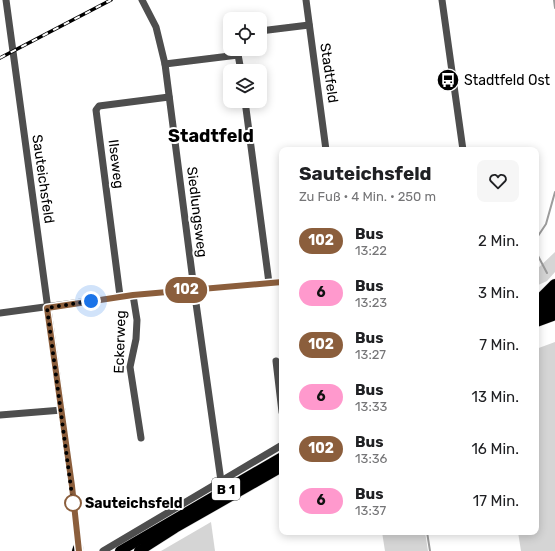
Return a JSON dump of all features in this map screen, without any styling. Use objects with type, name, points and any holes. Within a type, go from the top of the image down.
[{"type":"highway","points":[[539,301],[555,285]]},
{"type":"highway","points":[[539,320],[555,314]]},
{"type":"main road","points":[[539,306],[555,296]]},
{"type":"main road","points":[[539,315],[555,306]]},
{"type":"main road","name":"B 1","points":[[120,551],[279,459]]},
{"type":"main road","name":"B 1","points":[[139,551],[175,528],[279,469]]},
{"type":"street","name":"Sauteichsfeld","points":[[6,0],[62,410],[78,550]]},
{"type":"street","name":"Siedlungsweg","points":[[142,0],[156,28],[165,64],[194,289],[221,481]]},
{"type":"street","name":"Stadtfeld","points":[[306,0],[308,25],[326,147]]},
{"type":"street","points":[[442,0],[462,147]]},
{"type":"street","points":[[267,30],[308,25]]},
{"type":"street","points":[[165,64],[223,54]]},
{"type":"street","name":"Ilseweg","points":[[120,296],[96,110],[99,106],[169,97]]},
{"type":"street","points":[[246,108],[269,283]]},
{"type":"street","points":[[0,313],[47,308],[120,296],[279,282]]},
{"type":"street","name":"Eckerweg","points":[[133,295],[137,320],[136,339],[130,367],[141,438]]},
{"type":"street","points":[[276,362],[279,387]]},
{"type":"street","points":[[0,415],[62,410]]},
{"type":"street","points":[[102,551],[279,447]]},
{"type":"shaded area","points":[[555,252],[555,272],[547,281],[539,285],[539,267]]},
{"type":"shaded area","points":[[555,342],[555,551],[521,551],[518,535],[539,535],[539,348]]},
{"type":"shaded area","points":[[211,522],[215,551],[161,551]]},
{"type":"shaded area","points":[[382,535],[425,535],[428,551],[385,551]]},
{"type":"waterway","points":[[554,0],[555,8]]},
{"type":"waterway","points":[[539,234],[546,224],[555,192]]},
{"type":"waterway","points":[[539,258],[547,273]]},
{"type":"waterway","points":[[427,535],[430,551]]},
{"type":"railway","points":[[0,58],[111,0]]},
{"type":"bus line","name":"102","points":[[79,551],[72,486],[47,308],[120,296],[279,282]]},
{"type":"place","name":"Stadtfeld Ost","points":[[448,80]]},
{"type":"place","name":"Sauteichsfeld","points":[[73,503]]},
{"type":"district","name":"Stadtfeld","points":[[211,136]]},
{"type":"route","points":[[73,503],[72,486],[47,308],[91,301]]}]
